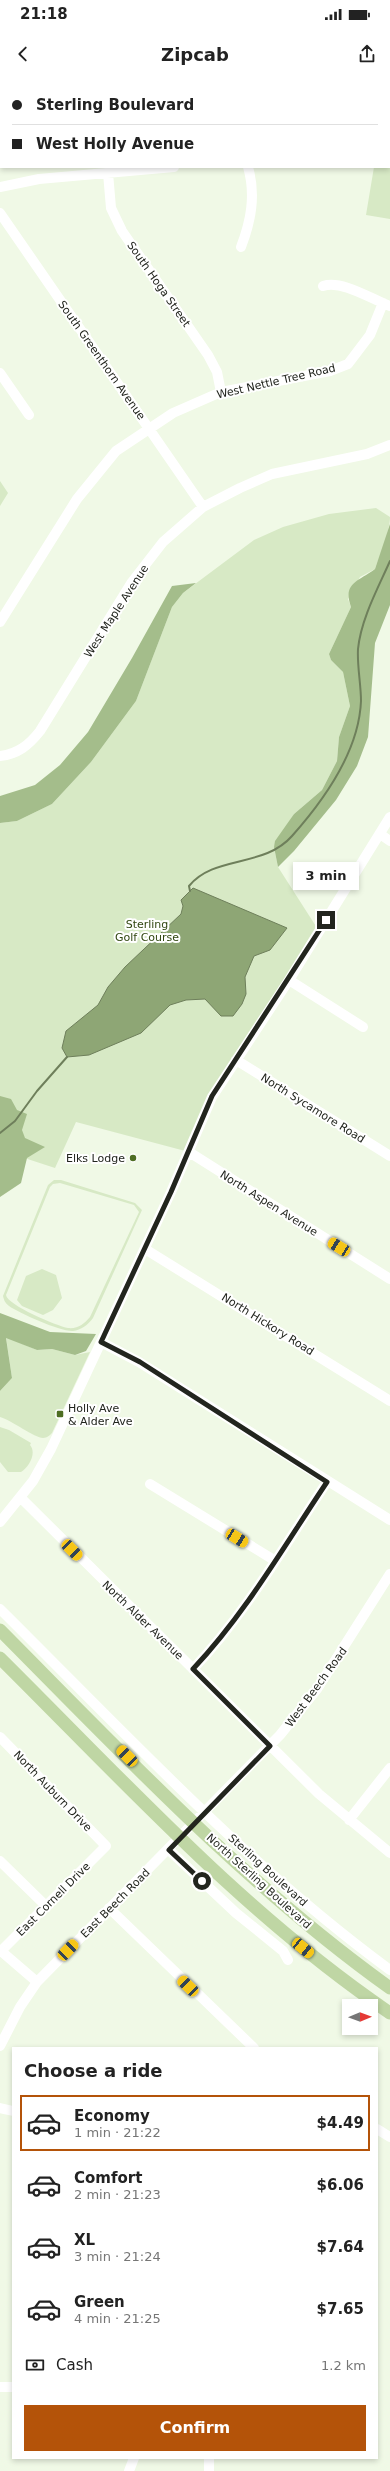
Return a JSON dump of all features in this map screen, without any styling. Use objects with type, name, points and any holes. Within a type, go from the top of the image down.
[{"type":"main road","name":"North Sterling Boulevard","points":[[0,1630],[194,1823],[311,1928],[390,1988]]},
{"type":"main road","name":"North Sterling Boulevard","points":[[0,1658],[180,1838],[262,1915],[321,1963],[390,2013]]},
{"type":"street","points":[[0,187],[39,179],[163,168]]},
{"type":"street","points":[[241,247],[247,232],[253,202],[248,168]]},
{"type":"street","name":"South Hoga Street","points":[[108,173],[111,208],[122,230],[208,355],[217,372],[221,392]]},
{"type":"street","name":"South Greenthorn Avenue","points":[[0,213],[203,507]]},
{"type":"street","points":[[323,286],[330,284],[340,285],[386,305]]},
{"type":"street","name":"West Nettle Tree Road","points":[[0,622],[77,499],[97,472],[116,451],[190,404],[221,392],[330,371],[348,364],[370,335],[386,305]]},
{"type":"street","points":[[0,373],[29,415]]},
{"type":"street","name":"West Maple Avenue","points":[[0,756],[16,752],[29,744],[40,732],[132,582],[163,542],[203,507],[272,474],[367,454],[390,444]]},
{"type":"street","points":[[0,1522],[33,1481],[51,1449],[145,1249],[189,1152],[212,1096],[289,980],[390,817]]},
{"type":"street","points":[[380,834],[390,841]]},
{"type":"street","points":[[289,980],[362,1027]]},
{"type":"street","name":"North Sycamore Road","points":[[236,1060],[390,1156]]},
{"type":"street","name":"North Aspen Avenue","points":[[189,1152],[390,1279]]},
{"type":"street","name":"North Hickory Road","points":[[145,1249],[390,1400]]},
{"type":"street","points":[[101,1342],[146,1366],[327,1482],[390,1520]]},
{"type":"street","points":[[193,1669],[217,1644],[252,1598],[274,1560],[327,1482]]},
{"type":"street","points":[[150,1484],[274,1560]]},
{"type":"street","name":"North Alder Avenue","points":[[20,1498],[270,1746],[349,1820],[390,1853]]},
{"type":"street","name":"West Beech Road","points":[[194,1823],[270,1746],[317,1689],[390,1574]]},
{"type":"street","name":"Sterling Boulevard","points":[[0,1609],[205,1812],[295,1896],[390,1970]]},
{"type":"street","name":"North Auburn Drive","points":[[0,1737],[106,1846]]},
{"type":"street","points":[[349,1820],[390,1768]]},
{"type":"street","name":"East Beech Road","points":[[0,2046],[20,2007],[37,1982],[194,1823]]},
{"type":"street","name":"East Cornell Drive","points":[[0,1952],[106,1846]]},
{"type":"street","points":[[169,1850],[236,1913],[283,1951],[288,1960]]},
{"type":"street","points":[[0,1861],[46,1906]]},
{"type":"street","points":[[109,1908],[253,2047]]},
{"type":"street","points":[[0,1952],[37,1982]]},
{"type":"street","points":[[0,2108],[12,2110]]},
{"type":"street","points":[[378,2129],[390,2137]]},
{"type":"street","points":[[0,2387],[12,2388]]},
{"type":"street","points":[[129,2471],[134,2459]]},
{"type":"street","points":[[209,2459],[209,2471]]},
{"type":"green space","points":[[374,168],[390,168],[390,219],[366,215]]},
{"type":"green space","points":[[0,481],[8,493],[0,506]]},
{"type":"green space","name":"Sterling Golf Course","points":[[376,508],[390,517],[390,523],[384,543],[375,569],[360,577],[348,599],[351,607],[329,654],[331,660],[343,672],[350,706],[339,737],[337,761],[322,790],[294,814],[274,847],[278,867],[319,931],[236,1060],[189,1152],[76,1122],[55,1168],[0,1150],[0,823],[17,821],[52,804],[91,762],[136,701],[172,607],[183,593],[254,540],[283,527],[329,514]]},
{"type":"green space","points":[[54,1180],[61,1180],[135,1203],[142,1210],[93,1318],[79,1330],[67,1330],[40,1322],[8,1305],[3,1296],[48,1185]],"holes":[[[60,1183],[134,1205],[139,1212],[90,1317],[83,1324],[78,1327],[68,1328],[33,1314],[8,1299],[6,1295],[50,1187],[53,1184]]]},
{"type":"green space","points":[[42,1269],[56,1275],[62,1298],[53,1310],[43,1315],[22,1306],[17,1300],[26,1276]]},
{"type":"green space","points":[[6,1337],[37,1350],[52,1349],[75,1355],[90,1352],[52,1433],[46,1438],[34,1435],[0,1417],[0,1391],[12,1378]]},
{"type":"green space","points":[[0,1427],[9,1430],[31,1443],[30,1445],[33,1452],[31,1460],[27,1467],[21,1472],[8,1472],[0,1462]]},
{"type":"shaded area","points":[[390,524],[390,605],[375,643],[368,737],[357,766],[336,800],[294,851],[278,867],[274,847],[275,841],[294,814],[322,790],[337,761],[339,737],[350,706],[343,672],[331,660],[329,654],[351,607],[349,592],[351,587],[358,580],[375,569]]},
{"type":"shaded area","points":[[196,583],[183,593],[172,607],[136,701],[91,762],[52,804],[17,821],[0,823],[0,796],[35,785],[60,765],[88,732],[132,658],[172,586]]},
{"type":"shaded area","points":[[193,888],[287,928],[270,950],[254,956],[245,977],[246,994],[242,1004],[233,1016],[221,1016],[205,999],[186,1000],[170,1005],[141,1033],[89,1055],[67,1057],[62,1048],[66,1031],[98,1005],[108,987],[125,967],[181,914],[183,906],[181,900]]},
{"type":"shaded area","points":[[0,1096],[11,1099],[17,1110],[27,1114],[22,1130],[25,1138],[45,1147],[27,1158],[21,1183],[0,1197]]},
{"type":"shaded area","points":[[0,1313],[50,1332],[96,1334],[86,1351],[75,1355],[52,1349],[37,1350],[6,1338],[12,1378],[0,1391]]},
{"type":"waterway","points":[[190,891],[189,886],[199,876],[225,865],[268,853],[281,846],[304,822],[328,790],[347,756],[359,720],[361,701],[358,649],[360,638],[366,615],[390,561]]},
{"type":"waterway","points":[[0,1133],[15,1121],[37,1091],[67,1057]]},
{"type":"place","name":"Elks Lodge","points":[[133,1158]]},
{"type":"place","name":"Holly Ave & Alder Ave","points":[[60,1414]]},
{"type":"route","points":[[202,1881],[169,1850],[270,1746],[237,1715],[193,1669],[217,1644],[252,1598],[274,1560],[327,1482],[140,1362],[101,1342],[171,1192],[212,1096],[289,980],[326,920]]}]
